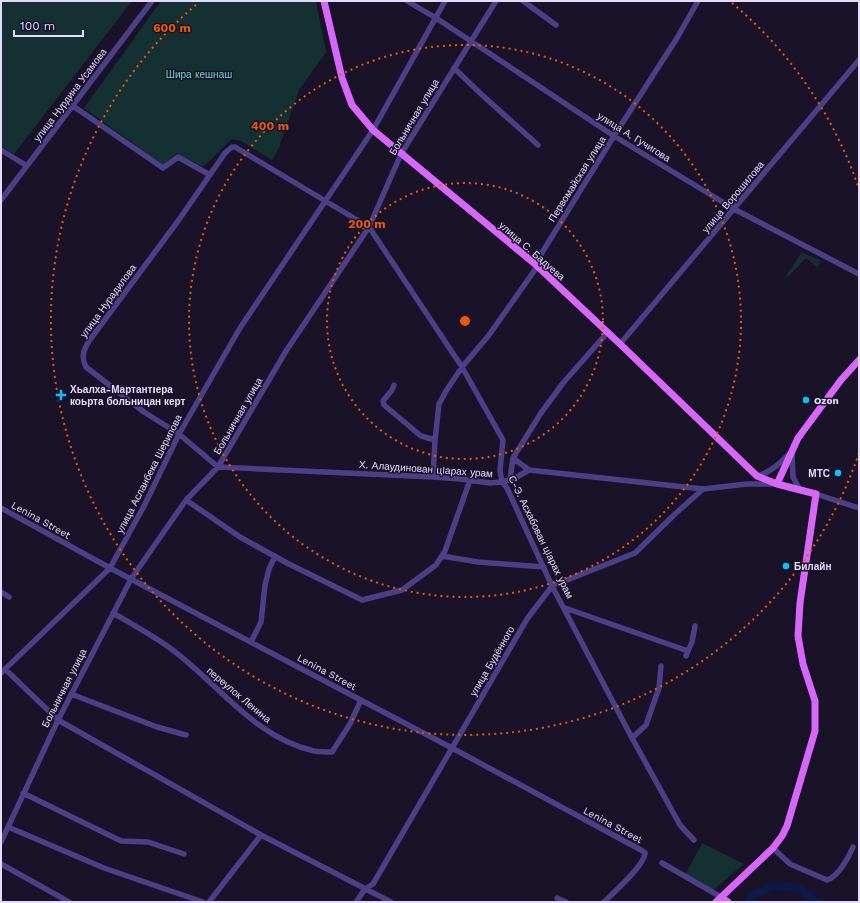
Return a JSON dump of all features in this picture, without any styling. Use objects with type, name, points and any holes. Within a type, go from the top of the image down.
[{"type":"main road","name":"улица С. Бадуева","points":[[325,2],[342,78],[352,104],[373,130],[536,266],[620,344],[756,476],[777,484],[816,494]]},
{"type":"main road","points":[[777,484],[798,438],[841,380],[859,360]]},
{"type":"main road","points":[[718,899],[773,848],[782,836],[787,826],[815,731],[815,701],[803,664],[798,636],[800,603],[816,494]]},
{"type":"main road","points":[[718,899],[728,902]]},
{"type":"street","name":"улица Нурдина Усамова","points":[[1,200],[152,1]]},
{"type":"street","name":"улица А. Гучигова","points":[[407,1],[436,18],[614,136],[734,209],[859,274]]},
{"type":"street","name":"улица Асланбека Шерипова","points":[[3,671],[110,568],[144,506],[179,434],[240,328],[373,130],[445,1]]},
{"type":"street","name":"Больничная улица","points":[[1,842],[58,720],[131,579],[186,500],[218,467],[286,351],[369,227],[401,154],[496,1]]},
{"type":"street","points":[[523,1],[556,25]]},
{"type":"street","name":"Первомайская улица","points":[[434,477],[435,440],[439,404],[446,391],[462,367],[489,335],[536,266],[614,136],[677,38],[698,1]]},
{"type":"street","name":"улица Ворошилова","points":[[620,344],[856,68],[859,60]]},
{"type":"street","points":[[454,68],[538,145]]},
{"type":"street","points":[[73,106],[163,168],[178,157],[210,175]]},
{"type":"street","name":"С-Э. Асхабован цIарах урам","points":[[210,175],[225,153],[232,147],[235,147],[369,227],[462,367],[503,440],[500,470],[502,482],[507,488],[552,586],[565,608],[632,738],[680,825],[694,840]]},
{"type":"street","points":[[1,150],[27,166]]},
{"type":"street","name":"улица Нурадилова","points":[[179,434],[144,412],[86,367],[83,360],[83,355],[89,341],[178,221],[210,175]]},
{"type":"street","points":[[510,479],[513,458],[541,412],[563,383],[607,333]]},
{"type":"street","points":[[394,385],[383,401],[384,405],[421,436],[435,440]]},
{"type":"street","points":[[179,434],[218,467]]},
{"type":"street","points":[[756,476],[773,469],[792,451]]},
{"type":"street","points":[[792,451],[793,477],[800,490]]},
{"type":"street","points":[[513,458],[529,470],[703,489],[747,484],[777,484]]},
{"type":"street","name":"Х. Алаудинован цIарах урам","points":[[218,467],[434,477],[490,483],[502,482],[515,478],[529,470]]},
{"type":"street","points":[[186,500],[240,537],[362,600],[402,590],[436,565],[445,550],[470,480]]},
{"type":"street","points":[[552,586],[635,553],[703,489]]},
{"type":"street","points":[[816,494],[859,508]]},
{"type":"street","name":"Lenina Street","points":[[1,508],[110,568],[452,748],[587,822],[633,845],[645,853],[645,856],[637,868],[604,902]]},
{"type":"street","points":[[251,642],[261,622],[265,585],[269,569],[275,556]]},
{"type":"street","points":[[442,556],[478,562],[544,567]]},
{"type":"street","name":"улица Будённого","points":[[356,902],[365,889],[372,884],[527,619],[552,586]]},
{"type":"street","points":[[1,592],[9,597]]},
{"type":"street","points":[[565,608],[687,654],[692,642],[695,626]]},
{"type":"street","name":"переулок Ленина","points":[[113,613],[170,648],[243,713],[269,732],[294,744],[315,751],[332,752],[350,724],[361,700]]},
{"type":"street","points":[[632,738],[646,725],[659,688],[661,666]]},
{"type":"street","points":[[3,671],[58,720],[261,835],[391,902]]},
{"type":"street","points":[[71,694],[157,727],[186,735]]},
{"type":"street","points":[[24,793],[121,841],[148,842],[184,854]]},
{"type":"street","points":[[8,827],[104,868],[203,902]]},
{"type":"street","points":[[209,902],[261,835]]},
{"type":"street","points":[[773,848],[790,864],[827,880],[832,879],[849,857],[853,847]]},
{"type":"street","points":[[662,863],[718,899]]},
{"type":"street","points":[[1,864],[69,902]]},
{"type":"street","points":[[557,898],[566,902]]},
{"type":"green space","points":[[1,1],[132,1],[14,154],[1,146]]},
{"type":"green space","name":"Шира кешнаш","points":[[161,1],[316,1],[326,52],[299,90],[278,150],[272,160],[241,141],[232,139],[203,167],[177,153],[163,165],[84,108]]},
{"type":"green space","points":[[802,252],[821,261],[817,267],[806,258],[787,278],[786,276]]},
{"type":"green space","points":[[702,843],[744,864],[712,891],[685,875]]},
{"type":"waterway","points":[[748,902],[752,896],[772,886],[799,888],[817,902]]},
{"type":"place","name":"Хьалха-МартантIера коьрта больницан керт","points":[[61,395]]},
{"type":"place","name":"Ozon","points":[[806,400]]},
{"type":"place","name":"МТС","points":[[838,473]]},
{"type":"place","name":"Билайн","points":[[786,566]]}]
